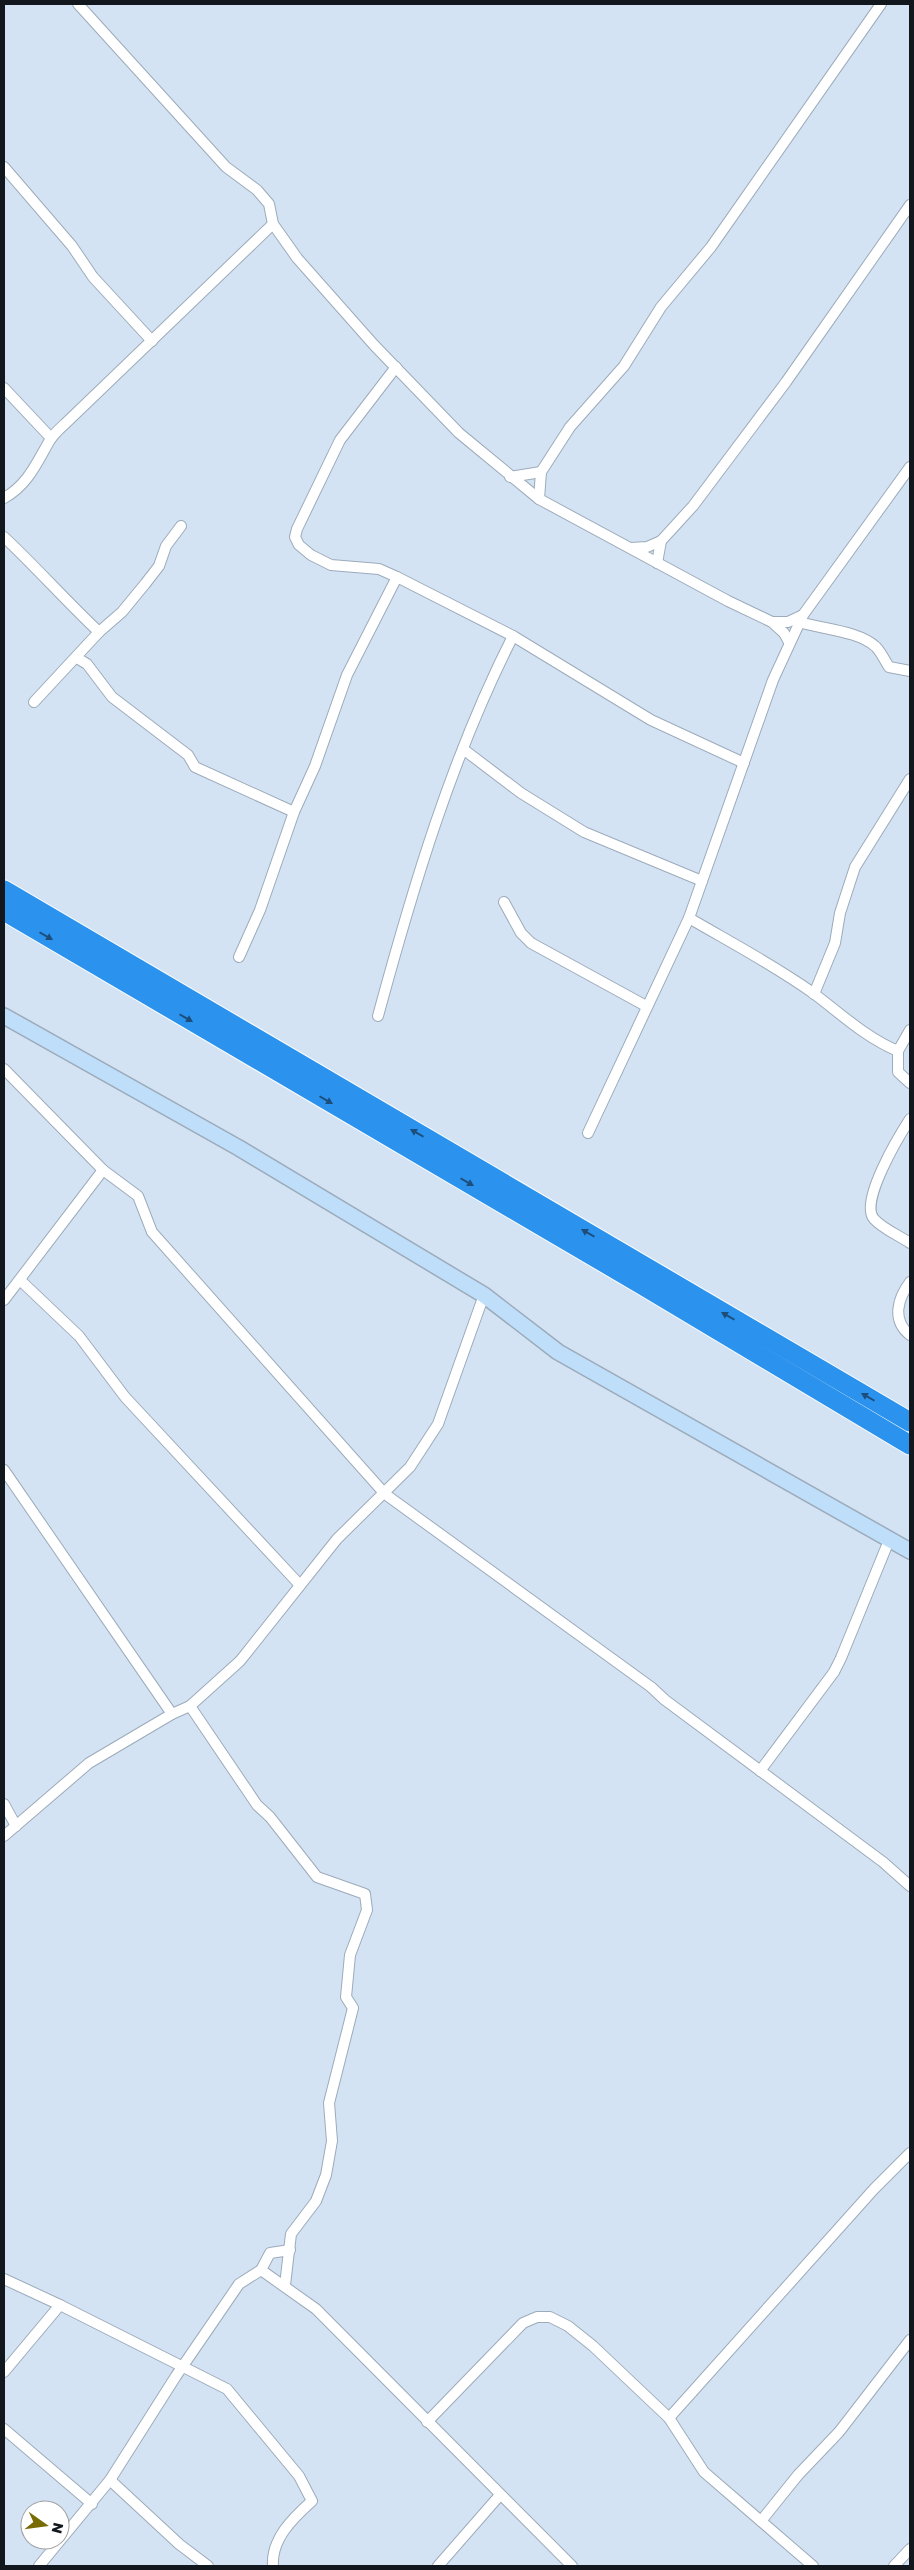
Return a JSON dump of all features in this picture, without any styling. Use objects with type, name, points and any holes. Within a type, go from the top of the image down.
[{"type":"highway","points":[[4,890],[910,1422]]},
{"type":"highway","points":[[4,912],[650,1290],[910,1445]]},
{"type":"street","points":[[78,4],[226,167],[258,190],[269,204],[272,224],[297,258],[396,367],[460,432],[510,477],[538,499],[772,622],[784,633],[789,642]]},
{"type":"street","points":[[538,499],[541,472],[570,427],[624,366],[660,307],[711,247],[881,4]]},
{"type":"street","points":[[4,167],[72,246],[93,277],[152,341]]},
{"type":"street","points":[[630,548],[647,547],[661,541],[693,506],[786,382],[910,205]]},
{"type":"street","points":[[4,498],[23,483],[35,468],[51,438],[272,224]]},
{"type":"street","points":[[396,367],[340,440],[297,528],[296,537],[299,545],[311,555],[331,565],[379,569],[397,577],[513,636],[651,720],[744,763]]},
{"type":"street","points":[[4,388],[51,438]]},
{"type":"street","points":[[588,1132],[688,918],[789,642],[801,618],[910,467]]},
{"type":"street","points":[[510,477],[541,472]]},
{"type":"street","points":[[34,702],[77,658],[99,632],[122,612],[159,566],[166,546],[181,526]]},
{"type":"street","points":[[4,537],[99,632]]},
{"type":"street","points":[[657,563],[661,541]]},
{"type":"street","points":[[239,957],[260,910],[294,812],[315,766],[347,675],[397,577]]},
{"type":"street","points":[[772,622],[788,622],[801,618],[826,630],[840,629],[876,647],[888,667],[910,670]]},
{"type":"street","points":[[378,1016],[401,929],[436,820],[491,680],[513,636]]},
{"type":"street","points":[[77,658],[87,664],[112,697],[188,755],[195,767],[294,812]]},
{"type":"street","points":[[463,749],[521,793],[584,832],[702,881]]},
{"type":"street","points":[[814,994],[835,943],[840,913],[855,867],[910,779]]},
{"type":"street","points":[[504,902],[521,933],[531,943],[646,1006]]},
{"type":"street","points":[[688,918],[814,994],[834,1012],[898,1051]]},
{"type":"street","points":[[4,1016],[239,1148],[484,1295],[558,1352],[910,1551]]},
{"type":"street","points":[[910,1030],[898,1051],[898,1072],[910,1083]]},
{"type":"street","points":[[4,1069],[103,1170],[138,1196],[152,1232],[384,1494],[651,1687],[665,1700],[883,1862],[910,1886]]},
{"type":"street","points":[[910,1120],[884,1168],[871,1200],[871,1212],[874,1219],[910,1243]]},
{"type":"street","points":[[4,1300],[103,1170]]},
{"type":"street","points":[[20,1280],[79,1336],[125,1397],[299,1584]]},
{"type":"street","points":[[910,1282],[897,1306],[900,1320],[910,1335]]},
{"type":"street","points":[[4,1836],[89,1763],[172,1714],[190,1706],[240,1661],[299,1584],[337,1539],[410,1467],[438,1424],[484,1295]]},
{"type":"street","points":[[4,1470],[172,1714]]},
{"type":"street","points":[[760,1771],[834,1672],[890,1538]]},
{"type":"street","points":[[190,1706],[252,1799],[270,1817],[317,1878],[365,1894],[366,1910],[350,1954],[346,1996],[352,2008],[329,2103],[332,2141],[326,2175],[316,2201],[291,2234],[285,2285]]},
{"type":"street","points":[[4,1804],[16,1826]]},
{"type":"street","points":[[669,2418],[910,2153]]},
{"type":"street","points":[[39,2566],[110,2480],[183,2366],[239,2284],[260,2270],[270,2254],[290,2250]]},
{"type":"street","points":[[260,2270],[285,2285],[316,2309],[572,2566]]},
{"type":"street","points":[[4,2279],[227,2389],[299,2476],[312,2501],[299,2513],[277,2541],[274,2550],[274,2566]]},
{"type":"street","points":[[4,2372],[60,2305]]},
{"type":"street","points":[[427,2422],[523,2323],[537,2317],[550,2317],[568,2326],[593,2346],[669,2418],[704,2472],[813,2566]]},
{"type":"street","points":[[761,2521],[798,2475],[839,2432],[910,2340]]},
{"type":"street","points":[[4,2428],[92,2504]]},
{"type":"street","points":[[110,2480],[179,2544],[208,2566]]},
{"type":"street","points":[[438,2566],[500,2495]]},
{"type":"street","points":[[894,2566],[910,2549]]}]
